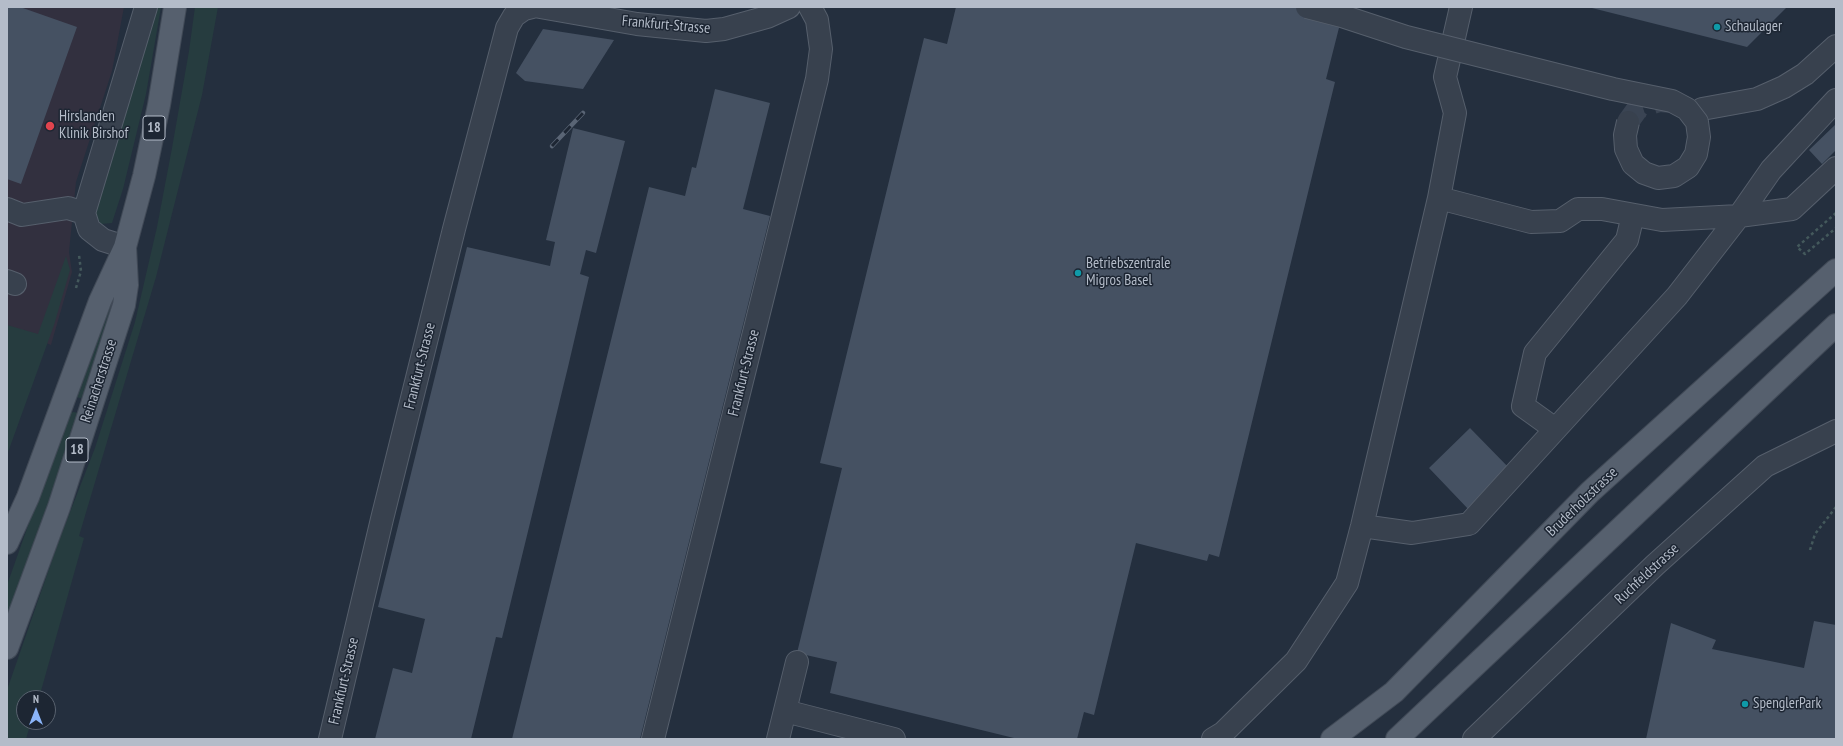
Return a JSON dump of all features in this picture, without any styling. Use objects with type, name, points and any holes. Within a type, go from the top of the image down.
[{"type":"main road","name":"Reinacherstrasse","points":[[7,543],[28,497],[100,301],[125,247],[144,176],[159,105],[175,7]]},
{"type":"main road","name":"Reinacherstrasse","points":[[7,648],[59,507],[124,305],[127,285],[125,247]]},
{"type":"main road","name":"Bruderholzstrasse","points":[[1332,739],[1394,692],[1590,492],[1836,270]]},
{"type":"main road","points":[[1397,739],[1836,325]]},
{"type":"street","points":[[125,247],[103,240],[89,230],[84,213],[146,7]]},
{"type":"street","name":"Frankfurt-Strasse","points":[[330,739],[386,503],[454,229],[507,28],[514,16],[524,9],[532,7]]},
{"type":"street","name":"Frankfurt-Strasse","points":[[540,7],[637,24],[706,31],[724,29],[766,17],[789,7]]},
{"type":"street","name":"Frankfurt-Strasse","points":[[653,739],[817,80],[821,49],[817,20],[810,7]]},
{"type":"street","points":[[1307,7],[1342,16],[1406,37],[1620,90],[1672,101],[1687,109],[1697,122],[1699,137],[1696,154],[1688,166],[1674,176],[1658,178],[1644,173],[1633,164],[1626,149],[1625,135],[1628,122]]},
{"type":"street","points":[[1213,739],[1223,733],[1296,660],[1347,583],[1440,198],[1455,113],[1445,77],[1461,7]]},
{"type":"street","points":[[1702,109],[1757,99],[1784,87],[1805,74],[1836,46]]},
{"type":"street","points":[[1362,526],[1412,533],[1469,524],[1677,296],[1739,216],[1771,170],[1836,100]]},
{"type":"street","points":[[1440,198],[1531,222],[1560,221],[1578,209],[1602,209],[1662,220],[1739,216],[1792,209],[1836,168]]},
{"type":"street","points":[[7,209],[22,215],[68,208],[84,213]]},
{"type":"street","points":[[1555,429],[1523,406],[1535,353],[1627,240],[1633,215]]},
{"type":"street","name":"Ruchfeldstrasse","points":[[1474,739],[1655,565],[1765,466],[1836,431]]},
{"type":"street","points":[[778,739],[797,662]]},
{"type":"street","points":[[785,711],[894,739]]},
{"type":"path","points":[[74,293],[81,271],[78,243],[84,213]]},
{"type":"path","points":[[1836,213],[1797,247],[1805,254],[1836,228]]},
{"type":"path","points":[[1810,550],[1816,534],[1836,507]]},
{"type":"shaded area","name":"Hirslanden Klinik Birshof","points":[[7,7],[124,7],[112,71],[76,182],[69,252],[72,272],[51,345],[7,329]]},
{"type":"green space","points":[[156,7],[161,7],[146,94],[123,189],[112,223],[101,224],[94,214],[115,138],[139,68]]},
{"type":"green space","points":[[195,7],[218,7],[202,95],[156,277],[79,536],[84,538],[41,690],[16,690],[16,730],[29,730],[26,739],[7,739],[7,690],[58,543],[95,448],[135,322],[157,227],[189,51]]},
{"type":"green space","points":[[66,256],[70,270],[54,325],[7,455],[7,325],[38,334]]},
{"type":"green space","points":[[120,284],[88,396],[80,398],[76,397],[115,285]]},
{"type":"green space","points":[[74,412],[81,414],[7,620],[7,585],[68,413]]},
{"type":"building","points":[[7,7],[20,7],[77,27],[21,184],[7,179]]},
{"type":"building","name":"Betriebszentrale Migros Basel","points":[[956,7],[1320,7],[1343,12],[1326,79],[1335,82],[1219,557],[1209,554],[1207,561],[1136,543],[1094,715],[1084,712],[1077,739],[1018,739],[830,693],[837,662],[797,653],[842,468],[820,463],[924,38],[947,44]]},
{"type":"building","name":"Schaulager","points":[[1588,7],[1787,7],[1747,47]]},
{"type":"building","points":[[543,29],[614,40],[583,89],[525,81],[516,73]]},
{"type":"building","points":[[715,89],[770,103],[743,209],[770,216],[640,739],[512,739],[649,187],[685,196],[692,167],[696,168]]},
{"type":"building","points":[[1836,124],[1836,150],[1822,164],[1809,150]]},
{"type":"building","points":[[573,128],[625,141],[596,253],[586,250],[580,274],[589,277],[568,367],[502,638],[496,637],[471,739],[375,739],[393,668],[412,673],[425,619],[378,607],[467,247],[550,266],[555,242],[546,240]]},
{"type":"building","points":[[1470,428],[1512,471],[1470,511],[1429,468]]},
{"type":"building","name":"SpenglerPark","points":[[1814,621],[1836,625],[1836,739],[1646,739],[1671,623],[1716,640],[1712,649],[1804,668]]},
{"type":"tunnel","points":[[1628,122],[1638,108],[1659,101],[1672,102]]},
{"type":"railway","points":[[552,146],[583,113]]},
{"type":"place","name":"Schaulager","points":[[1717,27]]},
{"type":"place","name":"Hirslanden Klinik Birshof","points":[[50,126]]},
{"type":"place","name":"Betriebszentrale Migros Basel","points":[[1078,273]]},
{"type":"place","name":"SpenglerPark","points":[[1745,704]]}]
